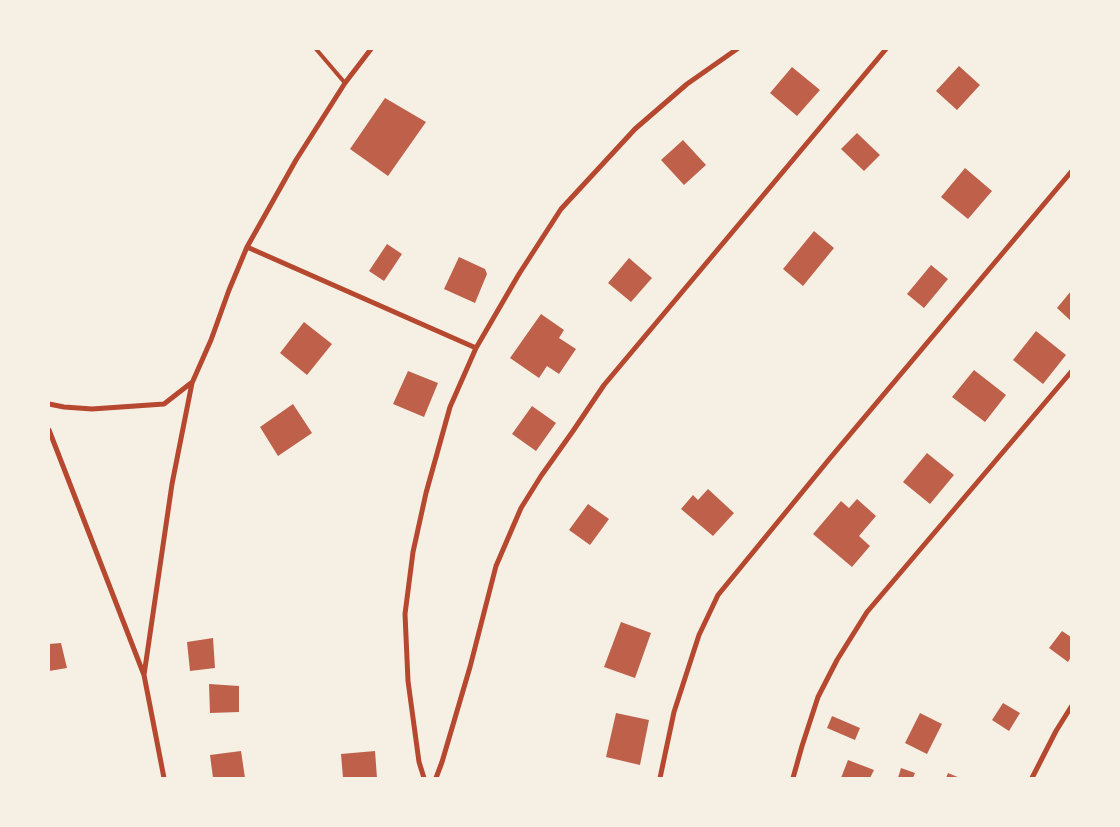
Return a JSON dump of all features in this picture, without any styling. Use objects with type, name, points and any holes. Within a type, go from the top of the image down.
[{"type":"street","points":[[144,675],[172,484],[192,383],[247,247],[296,160],[345,83],[372,49]]},
{"type":"street","points":[[424,778],[419,762],[408,681],[405,614],[413,552],[426,493],[450,407],[476,348],[519,274],[561,209],[635,129],[687,84],[737,49]]},
{"type":"street","points":[[436,778],[470,667],[496,566],[521,508],[604,385],[886,49]]},
{"type":"street","points":[[660,778],[674,712],[700,635],[718,595],[830,457],[1071,172]]},
{"type":"street","points":[[247,247],[476,348]]},
{"type":"street","points":[[793,778],[818,698],[838,660],[868,612],[1071,372]]},
{"type":"street","points":[[49,404],[92,409],[164,404],[192,383]]},
{"type":"street","points":[[49,430],[144,675],[164,778]]},
{"type":"street","points":[[1032,778],[1056,731],[1071,707]]},
{"type":"lane","points":[[316,49],[345,83]]},
{"type":"building","points":[[959,66],[980,85],[957,110],[936,91]]},
{"type":"building","points":[[792,67],[820,90],[797,116],[770,93]]},
{"type":"building","points":[[385,98],[426,122],[388,176],[350,149]]},
{"type":"building","points":[[857,133],[880,155],[864,171],[841,149]]},
{"type":"building","points":[[683,140],[706,165],[684,185],[661,160]]},
{"type":"building","points":[[965,168],[992,191],[968,219],[941,197]]},
{"type":"building","points":[[814,231],[834,248],[803,286],[783,269]]},
{"type":"building","points":[[387,244],[402,254],[384,281],[369,271]]},
{"type":"building","points":[[459,257],[485,269],[487,274],[475,303],[444,289]]},
{"type":"building","points":[[629,258],[652,278],[631,302],[608,283]]},
{"type":"building","points":[[931,265],[948,279],[924,308],[907,294]]},
{"type":"building","points":[[1071,291],[1071,321],[1057,308]]},
{"type":"building","points":[[541,314],[564,330],[559,338],[576,349],[559,374],[547,366],[539,378],[510,358]]},
{"type":"building","points":[[304,322],[332,344],[307,375],[280,353]]},
{"type":"building","points":[[1036,331],[1066,355],[1043,384],[1013,360]]},
{"type":"building","points":[[974,370],[1006,395],[985,422],[952,397]]},
{"type":"building","points":[[408,371],[438,383],[424,417],[393,404]]},
{"type":"building","points":[[293,404],[312,433],[278,456],[260,427]]},
{"type":"building","points":[[532,406],[556,423],[536,451],[512,434]]},
{"type":"building","points":[[927,453],[954,475],[930,504],[903,482]]},
{"type":"building","points":[[708,489],[734,513],[713,536],[681,509],[693,495],[698,500]]},
{"type":"building","points":[[857,499],[876,516],[859,536],[870,546],[852,567],[813,534],[841,501],[849,508]]},
{"type":"building","points":[[588,504],[609,519],[590,545],[569,530]]},
{"type":"building","points":[[621,622],[651,633],[635,678],[604,667]]},
{"type":"building","points":[[1062,631],[1071,637],[1071,657],[1068,662],[1049,648]]},
{"type":"building","points":[[213,638],[215,668],[190,671],[187,642]]},
{"type":"building","points":[[61,643],[67,668],[49,671],[49,644]]},
{"type":"building","points":[[209,684],[239,686],[239,712],[210,713]]},
{"type":"building","points":[[1003,703],[1020,713],[1009,731],[992,720]]},
{"type":"building","points":[[616,713],[649,720],[640,765],[606,757]]},
{"type":"building","points":[[920,713],[942,724],[927,754],[905,743]]},
{"type":"building","points":[[832,716],[860,728],[855,740],[827,728]]},
{"type":"building","points":[[241,751],[245,778],[213,778],[210,755]]},
{"type":"building","points":[[375,751],[377,778],[343,778],[341,754]]},
{"type":"building","points":[[848,760],[874,770],[870,778],[841,778]]},
{"type":"building","points":[[901,768],[915,773],[913,778],[898,778]]},
{"type":"building","points":[[948,773],[960,778],[946,778]]}]
